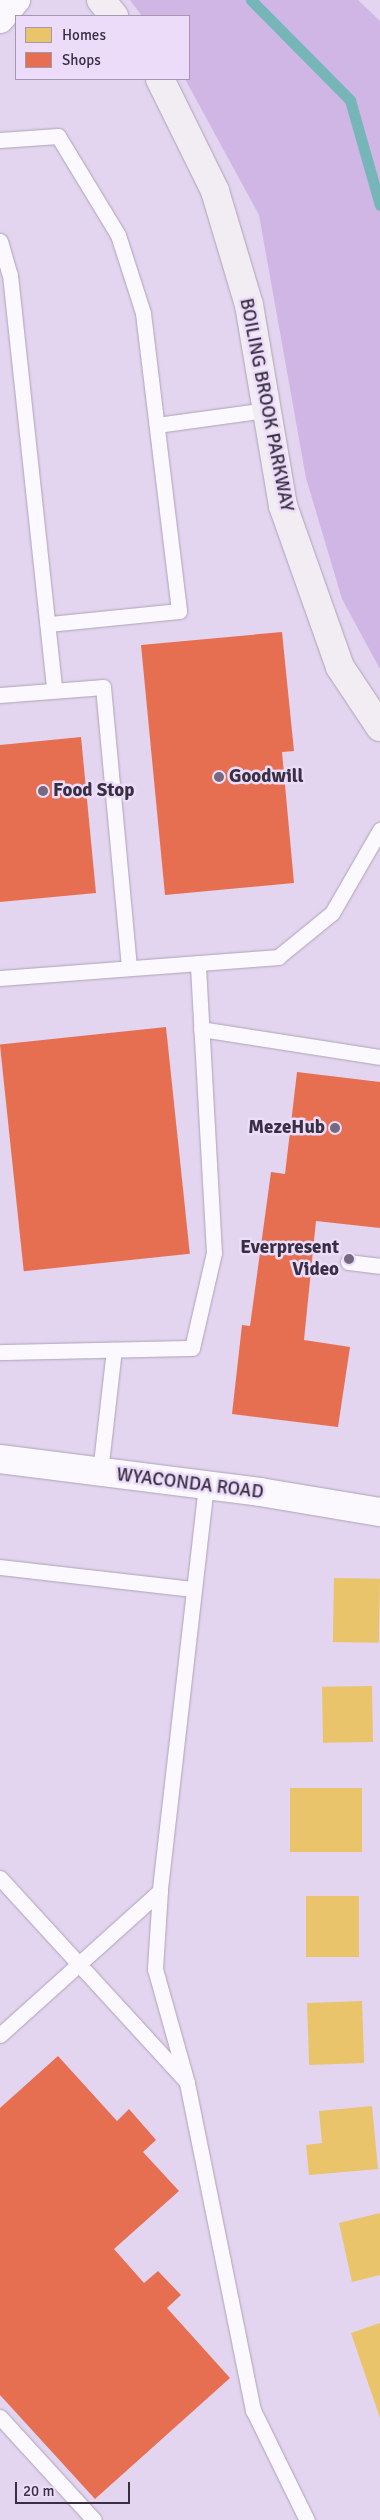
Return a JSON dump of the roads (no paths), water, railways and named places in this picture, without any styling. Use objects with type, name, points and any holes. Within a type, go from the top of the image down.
[{"type":"street","points":[[0,19],[16,0]]},
{"type":"street","points":[[101,0],[113,15]]},
{"type":"street","name":"BOILING BROOK PARKWAY","points":[[160,80],[215,191],[248,305],[283,506],[340,667],[380,727]]},
{"type":"street","name":"WYACONDA ROAD","points":[[0,1459],[206,1485],[380,1512]]},
{"type":"lane","points":[[0,140],[58,136],[118,235],[143,313],[179,611],[48,624]]},
{"type":"lane","points":[[0,241],[10,275],[54,690]]},
{"type":"lane","points":[[157,425],[266,410]]},
{"type":"lane","points":[[0,695],[103,687],[129,967]]},
{"type":"lane","points":[[0,978],[278,957],[332,913],[380,830]]},
{"type":"lane","points":[[0,1352],[192,1348],[214,1253],[198,963]]},
{"type":"lane","points":[[201,1029],[380,1057]]},
{"type":"lane","points":[[348,1262],[380,1266]]},
{"type":"lane","points":[[100,1472],[114,1350]]},
{"type":"lane","points":[[206,1485],[192,1589],[160,1891],[155,1969],[187,2083],[252,2410],[307,2520]]},
{"type":"lane","points":[[0,1567],[192,1589]]},
{"type":"lane","points":[[0,1878],[187,2083]]},
{"type":"lane","points":[[0,2035],[160,1891]]},
{"type":"lane","points":[[0,2417],[94,2520]]},
{"type":"waterway","points":[[251,0],[350,100],[380,205]]},
{"type":"place","name":"Goodwill","points":[[219,777]]},
{"type":"place","name":"Food Stop","points":[[43,791]]},
{"type":"place","name":"MezeHub","points":[[335,1128]]},
{"type":"place","name":"Everpresent Video","points":[[349,1259]]}]
